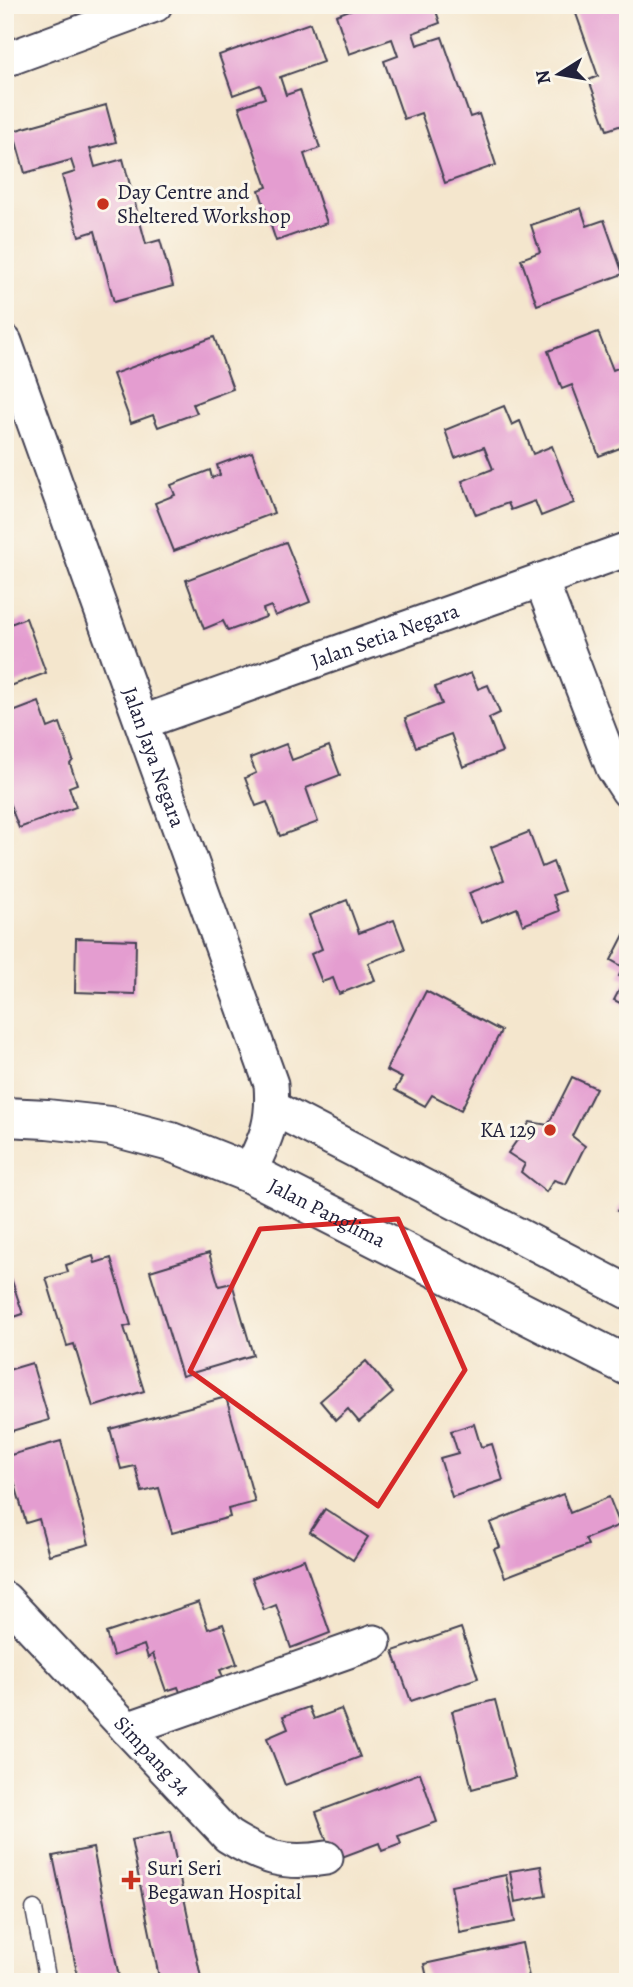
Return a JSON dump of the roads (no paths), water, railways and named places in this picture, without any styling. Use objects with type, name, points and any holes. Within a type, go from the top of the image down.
[{"type":"main road","name":"Jalan Panglima","points":[[5,1117],[110,1126],[171,1142],[249,1173],[628,1366]]},
{"type":"street","points":[[5,60],[155,5]]},
{"type":"street","name":"Jalan Jaya Negara","points":[[5,342],[271,1084],[273,1108],[268,1133],[249,1173]]},
{"type":"street","name":"Jalan Setia Negara","points":[[143,722],[628,549]]},
{"type":"street","points":[[541,580],[613,768],[628,791]]},
{"type":"street","points":[[273,1108],[628,1292]]},
{"type":"street","name":"Simpang 34","points":[[5,1599],[228,1836],[253,1852],[275,1860],[302,1862],[327,1858]]},
{"type":"street","points":[[127,1729],[374,1642]]},
{"type":"lane","points":[[34,1909],[48,1982]]},
{"type":"place","name":"Day Centre and Sheltered Workshop","points":[[103,204]]},
{"type":"place","name":"KA 129","points":[[550,1130]]},
{"type":"place","name":"Suri Seri Begawan Hospital","points":[[131,1880]]}]
